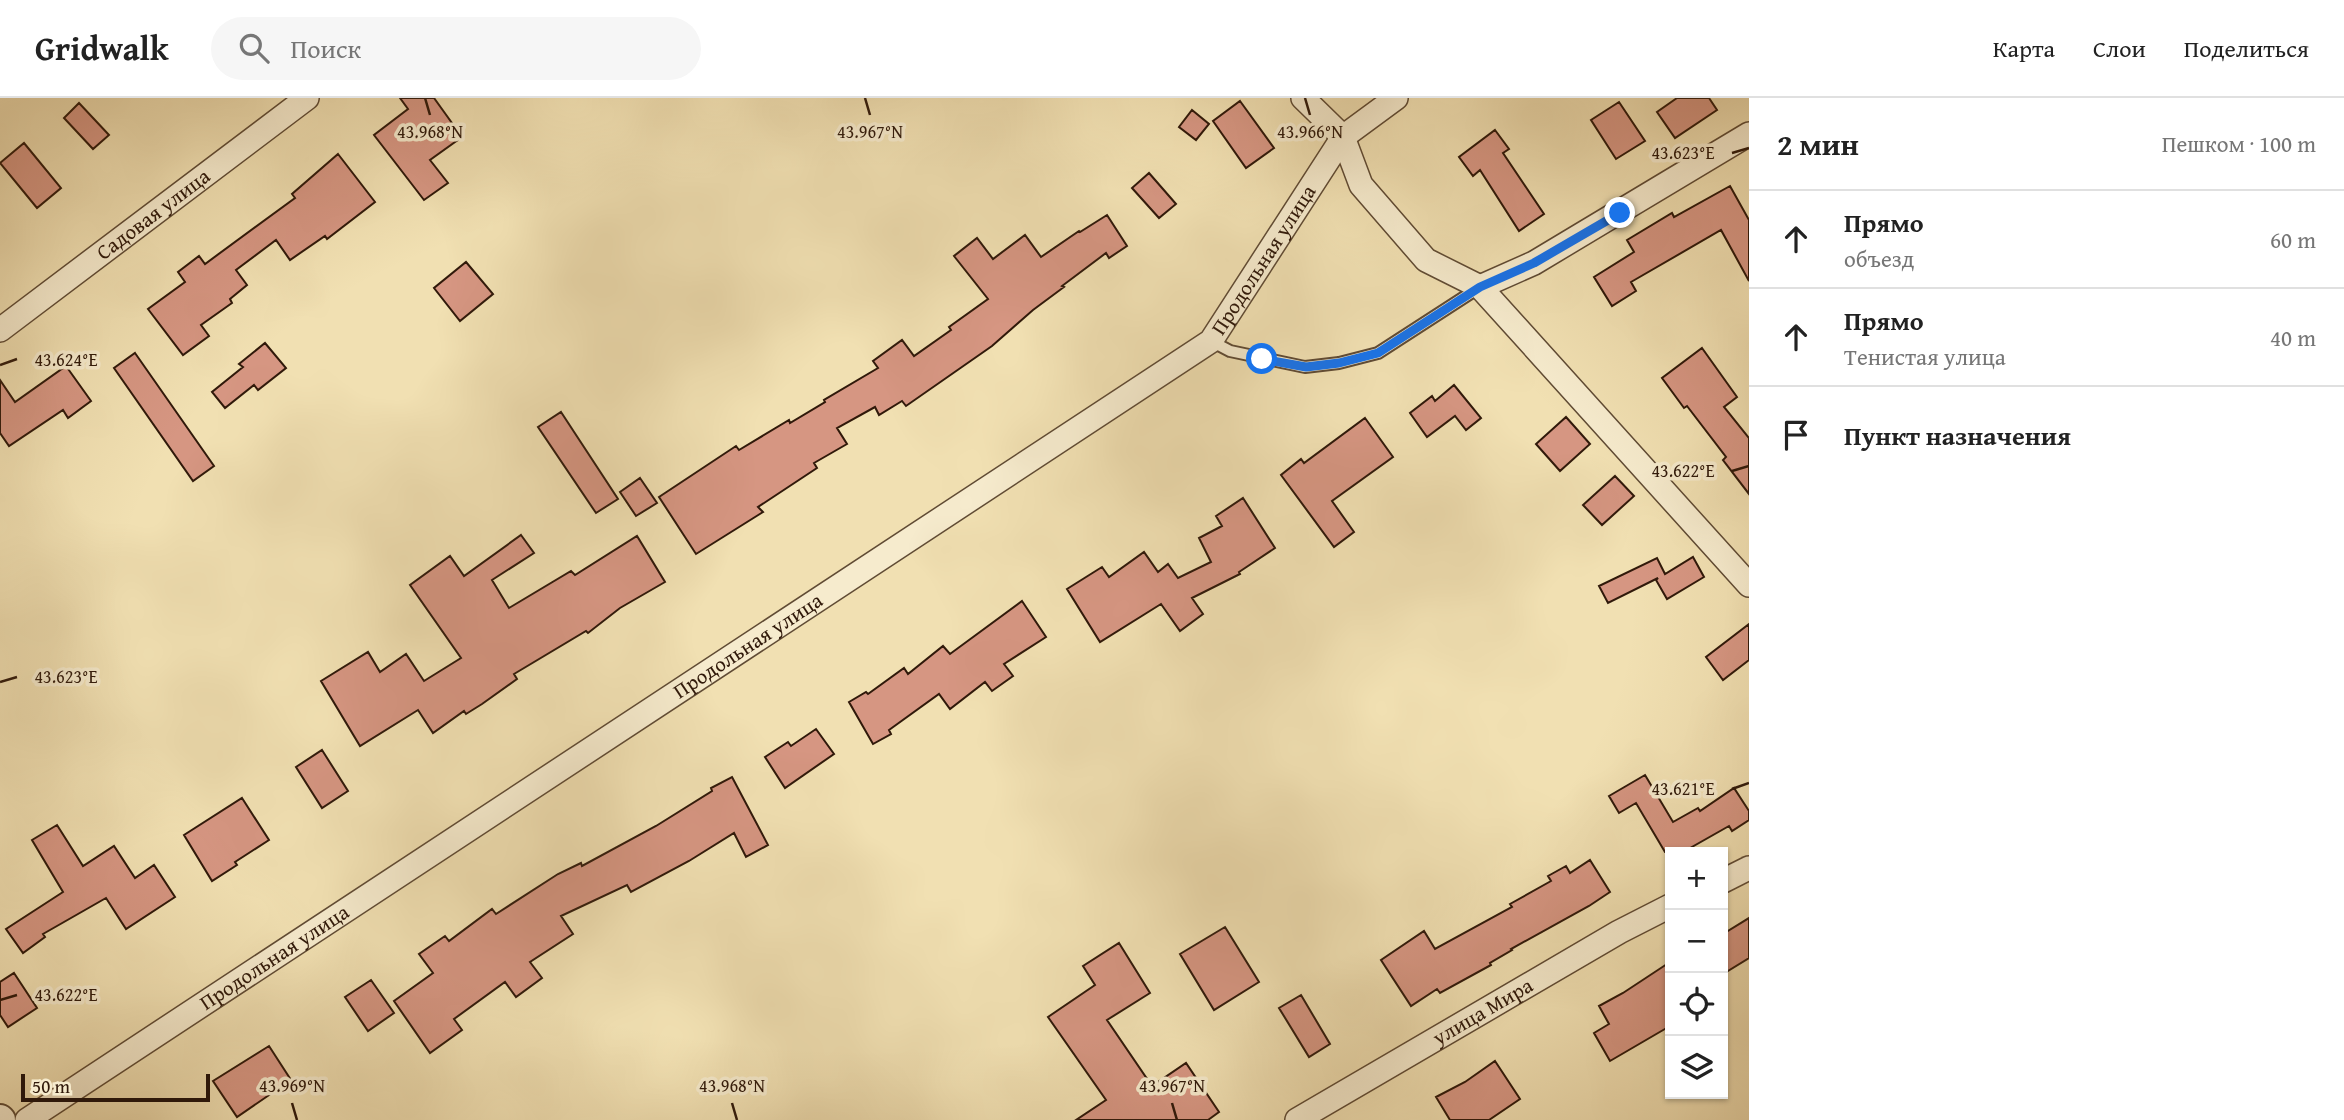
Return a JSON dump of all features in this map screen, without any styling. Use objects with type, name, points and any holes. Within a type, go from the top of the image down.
[{"type":"street","name":"Садовая улица","points":[[0,330],[307,98]]},
{"type":"street","points":[[1303,98],[1343,137],[1361,185],[1426,260],[1480,287],[1749,586]]},
{"type":"street","name":"Продольная улица","points":[[27,1120],[1211,341],[1343,137],[1396,98]]},
{"type":"street","points":[[1480,287],[1534,263],[1749,134]]},
{"type":"street","points":[[1728,878],[1749,867]]},
{"type":"street","name":"улица Мира","points":[[1297,1120],[1619,932],[1665,909]]},
{"type":"lane","points":[[1211,341],[1230,351],[1306,367],[1339,363],[1378,353],[1480,287]]},
{"type":"building","points":[[400,98],[434,98],[462,137],[430,160],[448,183],[424,200],[374,135],[408,109]]},
{"type":"building","points":[[1677,98],[1709,98],[1717,110],[1675,138],[1657,112]]},
{"type":"building","points":[[1240,101],[1274,148],[1246,168],[1213,121]]},
{"type":"building","points":[[1619,102],[1645,141],[1616,159],[1591,120]]},
{"type":"building","points":[[79,103],[109,135],[93,149],[64,118]]},
{"type":"building","points":[[1192,110],[1209,124],[1196,140],[1179,127]]},
{"type":"building","points":[[1495,130],[1509,149],[1503,153],[1544,214],[1519,231],[1480,170],[1473,176],[1459,157]]},
{"type":"building","points":[[24,143],[61,188],[37,208],[0,163]]},
{"type":"building","points":[[338,154],[375,202],[327,239],[325,236],[290,260],[276,240],[236,270],[247,285],[230,299],[232,303],[201,325],[209,336],[183,355],[148,309],[185,282],[178,272],[199,256],[205,264],[295,198],[292,194]]},
{"type":"building","points":[[1149,173],[1176,204],[1159,218],[1132,188]]},
{"type":"building","points":[[1730,186],[1749,220],[1749,281],[1721,230],[1631,282],[1636,291],[1612,306],[1594,277],[1634,252],[1627,240],[1672,213],[1674,217]]},
{"type":"building","points":[[1107,215],[1127,246],[1109,258],[1106,253],[1062,286],[1064,287],[992,346],[906,406],[902,401],[879,415],[875,407],[837,428],[847,444],[814,463],[817,468],[758,507],[763,512],[696,554],[659,497],[736,446],[739,450],[789,420],[790,423],[878,368],[873,361],[902,340],[914,356],[951,330],[949,327],[988,299],[954,256],[977,238],[993,259],[1025,235],[1041,257]]},
{"type":"building","points":[[466,262],[493,294],[460,321],[434,288]]},
{"type":"building","points":[[265,343],[286,368],[258,390],[254,385],[225,408],[212,392],[243,367],[239,364]]},
{"type":"building","points":[[1702,348],[1737,397],[1724,407],[1749,438],[1749,494],[1723,460],[1726,457],[1662,378]]},
{"type":"building","points":[[135,353],[214,466],[193,481],[114,368]]},
{"type":"building","points":[[66,366],[91,401],[68,418],[63,410],[9,446],[0,433],[0,380],[15,402]]},
{"type":"building","points":[[1454,385],[1481,418],[1466,430],[1455,416],[1427,437],[1410,413],[1432,396],[1435,401]]},
{"type":"building","points":[[561,412],[618,499],[596,513],[538,427]]},
{"type":"building","points":[[1566,417],[1590,444],[1560,471],[1536,444]]},
{"type":"building","points":[[1365,418],[1393,457],[1332,501],[1354,532],[1334,547],[1281,475],[1301,459],[1304,463]]},
{"type":"building","points":[[1615,476],[1634,496],[1602,525],[1583,505]]},
{"type":"building","points":[[640,478],[657,503],[636,516],[620,492]]},
{"type":"building","points":[[1243,498],[1275,548],[1239,572],[1240,574],[1192,598],[1203,614],[1180,631],[1161,604],[1100,642],[1067,589],[1102,567],[1109,577],[1144,552],[1158,572],[1168,564],[1178,578],[1211,562],[1199,538],[1222,526],[1216,516]]},
{"type":"building","points":[[521,535],[534,553],[492,580],[509,608],[571,571],[575,575],[637,536],[665,582],[620,608],[588,633],[586,631],[514,674],[517,679],[482,704],[466,714],[464,711],[433,733],[418,710],[360,746],[321,681],[368,652],[380,672],[406,654],[424,681],[461,658],[410,585],[450,556],[464,576]]},
{"type":"building","points":[[1693,557],[1704,577],[1667,599],[1656,580],[1658,578],[1608,603],[1599,586],[1657,558],[1665,574]]},
{"type":"building","points":[[1022,601],[1046,637],[1004,664],[1013,676],[992,691],[985,682],[950,709],[939,694],[889,730],[891,734],[873,744],[849,702],[866,692],[868,694],[904,668],[908,674],[943,646],[950,654]]},
{"type":"building","points":[[1749,624],[1749,660],[1723,680],[1706,657]]},
{"type":"building","points":[[816,729],[834,754],[785,788],[765,757],[788,742],[791,746]]},
{"type":"building","points":[[322,750],[348,791],[322,808],[296,767]]},
{"type":"building","points":[[1645,775],[1673,822],[1698,808],[1700,811],[1734,788],[1749,811],[1749,820],[1732,831],[1729,826],[1692,847],[1665,847],[1665,852],[1636,803],[1619,813],[1609,796]]},
{"type":"building","points":[[732,777],[768,845],[746,857],[734,833],[631,892],[627,885],[561,916],[573,934],[530,962],[542,978],[516,997],[505,982],[454,1019],[462,1030],[430,1053],[394,1001],[433,973],[419,954],[445,936],[449,941],[492,909],[496,914],[558,874],[581,863],[582,866],[656,826],[712,791],[711,788]]},
{"type":"building","points":[[242,798],[269,840],[212,881],[184,835]]},
{"type":"building","points":[[57,825],[83,866],[114,846],[135,878],[154,865],[175,897],[126,929],[106,898],[43,934],[45,937],[23,953],[6,929],[63,892],[32,840]]},
{"type":"building","points":[[1590,860],[1610,892],[1440,993],[1437,989],[1411,1006],[1381,960],[1424,931],[1435,949],[1512,907],[1510,904],[1551,881],[1548,876],[1566,866],[1570,873]]},
{"type":"building","points":[[1749,918],[1749,958],[1728,971],[1728,931]]},
{"type":"building","points":[[1225,927],[1259,982],[1214,1010],[1180,954]]},
{"type":"building","points":[[1119,943],[1150,993],[1107,1020],[1152,1086],[1186,1063],[1219,1112],[1208,1120],[1076,1120],[1106,1100],[1048,1017],[1095,985],[1083,966]]},
{"type":"building","points":[[1665,965],[1665,1029],[1610,1061],[1594,1033],[1609,1024],[1599,1006]]},
{"type":"building","points":[[14,973],[37,1008],[8,1027],[0,1015],[0,982]]},
{"type":"building","points":[[371,980],[394,1013],[368,1031],[345,997]]},
{"type":"building","points":[[1301,995],[1330,1044],[1309,1057],[1279,1008]]},
{"type":"building","points":[[269,1046],[291,1080],[237,1117],[213,1081]]},
{"type":"building","points":[[1495,1061],[1520,1099],[1489,1120],[1450,1120],[1436,1097],[1465,1082]]},
{"type":"route","points":[[1262,359],[1306,367],[1339,363],[1378,353],[1480,287],[1534,263],[1620,213]]}]
